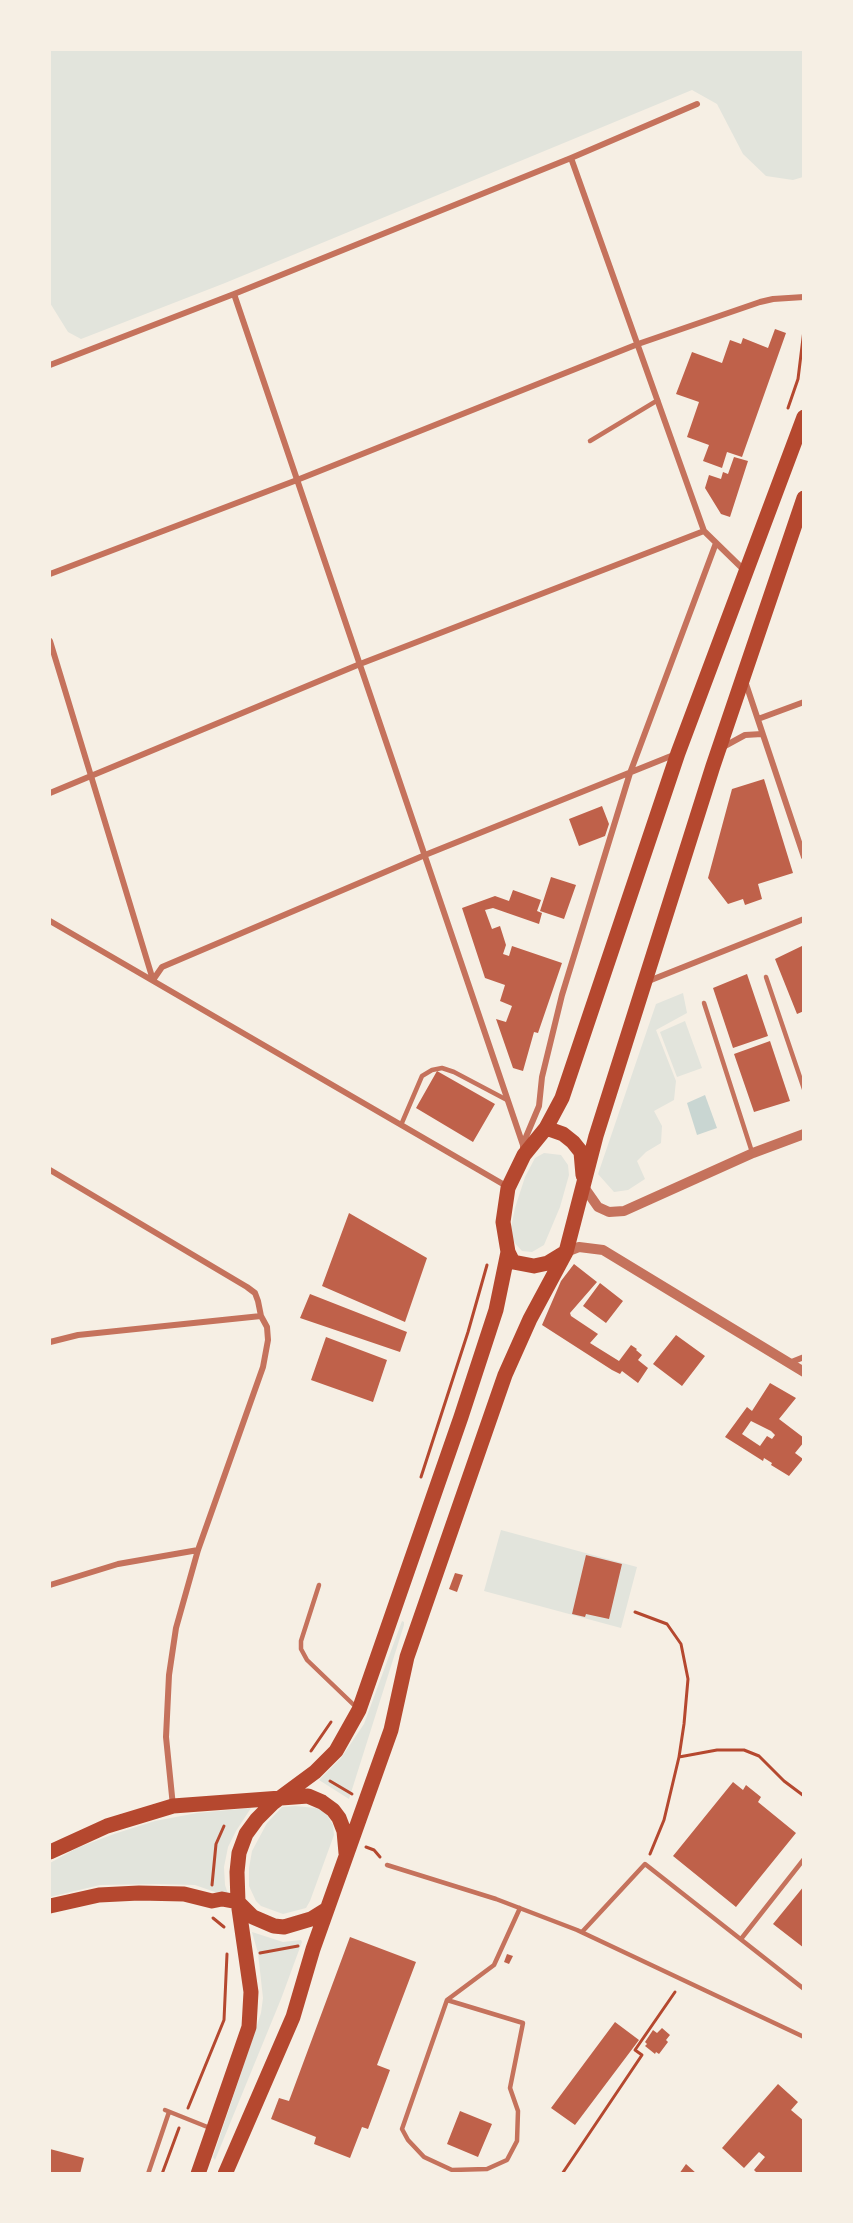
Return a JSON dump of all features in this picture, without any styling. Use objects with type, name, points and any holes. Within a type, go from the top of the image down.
[{"type":"main road","points":[[566,1252],[548,1263],[534,1266],[513,1262],[508,1252],[503,1222],[508,1188],[523,1150],[546,1128],[562,1098],[678,753],[804,417]]},
{"type":"main road","points":[[225,2174],[293,2017],[327,1910],[391,1730],[407,1657],[505,1376],[530,1319],[566,1252],[596,1136],[718,752],[804,498]]},
{"type":"main road","points":[[546,1128],[563,1134],[581,1152],[584,1187]]},
{"type":"main road","points":[[198,2174],[249,2027],[251,1992],[238,1902],[239,1853],[246,1834],[257,1819],[336,1752],[359,1710],[496,1310],[508,1252]]},
{"type":"main road","points":[[50,1852],[107,1826],[173,1806],[308,1796],[333,1810],[344,1831],[345,1862]]},
{"type":"main road","points":[[50,1906],[99,1895],[184,1894],[212,1901],[222,1899],[238,1902],[253,1917],[274,1926],[284,1927],[310,1919],[327,1910]]},
{"type":"street","points":[[50,365],[234,294],[571,158],[697,104]]},
{"type":"street","points":[[571,158],[704,531],[747,572]]},
{"type":"street","points":[[234,294],[523,1150]]},
{"type":"street","points":[[50,574],[297,480],[638,344],[760,302],[804,297]]},
{"type":"street","points":[[50,793],[360,664],[704,531]]},
{"type":"street","points":[[523,1150],[539,1106],[542,1077],[562,995],[630,773],[716,543]]},
{"type":"street","points":[[50,641],[153,980]]},
{"type":"street","points":[[744,678],[804,857]]},
{"type":"street","points":[[758,719],[804,702]]},
{"type":"street","points":[[718,752],[736,738],[762,734]]},
{"type":"street","points":[[153,980],[162,967],[425,855],[678,753]]},
{"type":"street","points":[[645,983],[804,919]]},
{"type":"street","points":[[50,921],[508,1188]]},
{"type":"street","points":[[584,1187],[598,1208],[609,1212],[624,1211],[753,1153],[804,1134]]},
{"type":"street","points":[[50,1170],[247,1287],[255,1293],[261,1316],[267,1327],[268,1340],[263,1367],[198,1550],[176,1628],[169,1675],[166,1737],[173,1806]]},
{"type":"street","points":[[566,1252],[579,1247],[603,1250],[804,1372]]},
{"type":"street","points":[[50,1342],[78,1335],[261,1316]]},
{"type":"street","points":[[788,1363],[804,1357]]},
{"type":"street","points":[[50,1585],[118,1564],[198,1550]]},
{"type":"lane","points":[[590,441],[658,400]]},
{"type":"lane","points":[[766,977],[804,1089]]},
{"type":"lane","points":[[704,1003],[753,1153]]},
{"type":"lane","points":[[401,1125],[422,1076],[432,1070],[442,1068],[454,1072],[507,1100]]},
{"type":"lane","points":[[318,1585],[301,1641],[301,1649],[307,1660],[359,1710]]},
{"type":"lane","points":[[741,1939],[804,1859]]},
{"type":"lane","points":[[582,1932],[645,1864],[804,1989]]},
{"type":"lane","points":[[387,1865],[520,1908],[582,1932],[804,2037]]},
{"type":"lane","points":[[447,2000],[524,2023],[510,2088],[518,2111],[517,2141],[507,2160],[487,2169],[452,2170],[424,2157],[402,2130],[447,2000],[494,1965],[520,1908]]},
{"type":"lane","points":[[148,2174],[167,2111],[215,2130]]},
{"type":"path","points":[[635,1612],[667,1624],[681,1644],[688,1679],[679,1757],[664,1821],[645,1864]]},
{"type":"path","points":[[679,1757],[717,1750],[744,1750],[759,1756],[784,1781],[804,1796]]},
{"type":"path","points":[[322,1776],[352,1794]]},
{"type":"path","points":[[212,1886],[216,1844],[224,1826]]},
{"type":"path","points":[[352,1843],[374,1850],[387,1865]]},
{"type":"path","points":[[212,1916],[225,1929]]},
{"type":"path","points":[[255,1954],[300,1946]]},
{"type":"path","points":[[162,2174],[224,2020],[228,1951]]},
{"type":"path","points":[[562,2174],[642,2055],[635,2050],[675,1992]]},
{"type":"shaded area","points":[[50,50],[803,50],[803,177],[793,180],[766,176],[743,154],[717,104],[692,90],[225,283],[81,339],[68,332],[50,303]]},
{"type":"shaded area","points":[[683,993],[687,1013],[656,1030],[676,1081],[674,1100],[654,1111],[662,1126],[661,1143],[637,1161],[645,1179],[628,1190],[614,1192],[598,1174],[656,1004]]},
{"type":"shaded area","points":[[685,1021],[702,1068],[677,1077],[660,1032]]},
{"type":"shaded area","points":[[705,1095],[717,1128],[697,1135],[687,1103]]},
{"type":"shaded area","points":[[544,1153],[561,1155],[568,1165],[569,1175],[560,1207],[544,1245],[532,1252],[522,1251],[513,1241],[511,1228],[515,1208],[525,1177],[535,1158]]},
{"type":"shaded area","points":[[501,1530],[637,1567],[621,1628],[484,1591]]},
{"type":"shaded area","points":[[402,1621],[404,1625],[349,1799],[319,1780],[341,1758],[364,1724]]},
{"type":"shaded area","points":[[282,1807],[316,1808],[326,1813],[333,1825],[334,1835],[306,1908],[283,1914],[261,1906],[256,1901],[249,1886],[249,1868],[252,1851],[267,1823]]},
{"type":"shaded area","points":[[251,1808],[228,1847],[224,1867],[225,1885],[229,1897],[195,1885],[156,1884],[100,1885],[50,1897],[50,1863],[77,1848],[155,1821],[197,1813]]},
{"type":"shaded area","points":[[252,1932],[283,1942],[301,1940],[302,1942],[215,2160],[213,2157],[261,2013],[263,1998],[258,1953]]},
{"type":"building","points":[[775,329],[786,333],[742,457],[727,452],[722,468],[703,461],[709,445],[687,437],[699,402],[676,394],[692,352],[722,363],[730,340],[741,344],[743,338],[768,348]]},
{"type":"building","points":[[734,457],[748,461],[730,517],[721,514],[705,488],[709,475],[721,479],[723,472],[728,474]]},
{"type":"building","points":[[764,779],[793,873],[758,884],[762,899],[745,905],[743,899],[728,904],[708,878],[732,789]]},
{"type":"building","points":[[602,806],[609,824],[605,836],[579,846],[569,819]]},
{"type":"building","points":[[551,877],[576,885],[564,919],[540,911]]},
{"type":"building","points":[[513,890],[541,900],[537,911],[542,913],[539,924],[493,908],[485,910],[492,929],[500,926],[506,945],[503,954],[509,956],[512,946],[562,963],[538,1033],[534,1032],[523,1071],[513,1068],[496,1019],[506,1022],[512,1006],[500,1001],[505,985],[485,978],[462,908],[495,896],[509,901]]},
{"type":"building","points":[[804,945],[804,1011],[797,1014],[775,959]]},
{"type":"building","points":[[747,974],[768,1036],[733,1048],[713,988]]},
{"type":"building","points":[[770,1041],[790,1101],[754,1112],[734,1054]]},
{"type":"building","points":[[437,1071],[495,1104],[473,1142],[416,1108]]},
{"type":"building","points":[[349,1213],[427,1258],[405,1322],[322,1286]]},
{"type":"building","points":[[574,1264],[597,1282],[570,1313],[571,1316],[598,1334],[590,1343],[619,1361],[631,1345],[637,1349],[642,1355],[638,1360],[648,1368],[638,1383],[622,1371],[620,1374],[612,1370],[542,1325],[561,1281]]},
{"type":"building","points":[[600,1283],[623,1301],[606,1323],[583,1306]]},
{"type":"building","points":[[310,1294],[407,1332],[400,1352],[300,1318]]},
{"type":"building","points":[[676,1335],[705,1356],[682,1386],[653,1364]]},
{"type":"building","points":[[326,1337],[387,1360],[373,1402],[311,1380]]},
{"type":"building","points":[[770,1383],[796,1398],[779,1419],[804,1438],[804,1442],[795,1453],[803,1459],[789,1476],[764,1458],[763,1461],[725,1437],[747,1407],[752,1411]],"holes":[[[751,1421],[775,1435],[772,1439],[767,1436],[760,1446],[742,1434]]]},
{"type":"building","points":[[586,1555],[622,1564],[609,1619],[586,1614],[585,1617],[572,1614]]},
{"type":"building","points":[[455,1573],[463,1575],[457,1592],[449,1589]]},
{"type":"building","points":[[733,1782],[743,1790],[746,1785],[761,1797],[758,1802],[796,1833],[736,1907],[673,1856]]},
{"type":"building","points":[[804,1886],[804,1948],[773,1924]]},
{"type":"building","points":[[350,1937],[416,1962],[377,2065],[390,2070],[368,2129],[362,2127],[350,2158],[314,2144],[316,2137],[271,2119],[279,2098],[289,2101]]},
{"type":"building","points":[[507,1954],[513,1956],[509,1964],[504,1962]]},
{"type":"building","points":[[615,2022],[639,2040],[575,2125],[551,2108]]},
{"type":"building","points":[[662,2028],[670,2035],[659,2054],[656,2052],[655,2054],[645,2046],[647,2044],[645,2042],[653,2030],[657,2033]]},
{"type":"building","points":[[778,2084],[798,2102],[791,2110],[804,2121],[804,2174],[758,2174],[754,2170],[765,2157],[759,2152],[744,2168],[722,2148]]},
{"type":"building","points":[[460,2111],[492,2124],[478,2157],[447,2144]]},
{"type":"building","points":[[50,2149],[84,2158],[80,2174],[50,2174]]},
{"type":"building","points":[[686,2164],[697,2174],[679,2174]]}]
